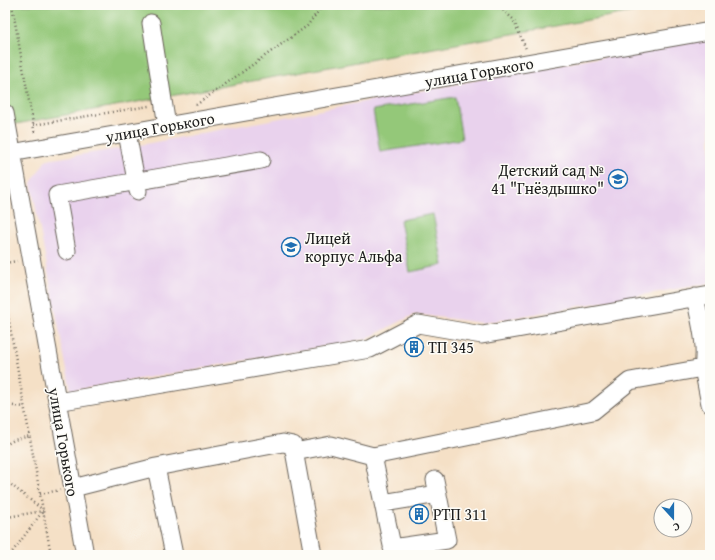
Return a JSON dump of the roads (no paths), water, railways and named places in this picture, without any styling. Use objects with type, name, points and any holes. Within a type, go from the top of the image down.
[{"type":"street","points":[[152,23],[167,126]]},
{"type":"street","name":"улица Горького","points":[[85,555],[9,153],[710,31]]},
{"type":"street","points":[[5,113],[9,153]]},
{"type":"street","points":[[127,133],[137,187]]},
{"type":"street","points":[[67,251],[57,194],[137,187],[261,160]]},
{"type":"street","points":[[57,402],[370,349],[418,324],[482,335],[702,296],[706,327],[704,344],[705,359],[703,368],[710,404]]},
{"type":"street","points":[[294,452],[331,445],[373,456],[593,411],[630,381],[703,368]]},
{"type":"street","points":[[73,488],[156,467],[283,443],[293,445],[313,555]]},
{"type":"street","points":[[373,456],[393,552],[447,540],[436,487],[383,503]]},
{"type":"street","points":[[156,467],[174,555]]},
{"type":"place","name":"Детский сад № 41 \"Гнёздышко\"","points":[[618,179]]},
{"type":"place","name":"Лицей корпус Альфа","points":[[291,247]]},
{"type":"place","name":"ТП 345","points":[[414,347]]},
{"type":"place","name":"РТП 311","points":[[419,514]]}]
